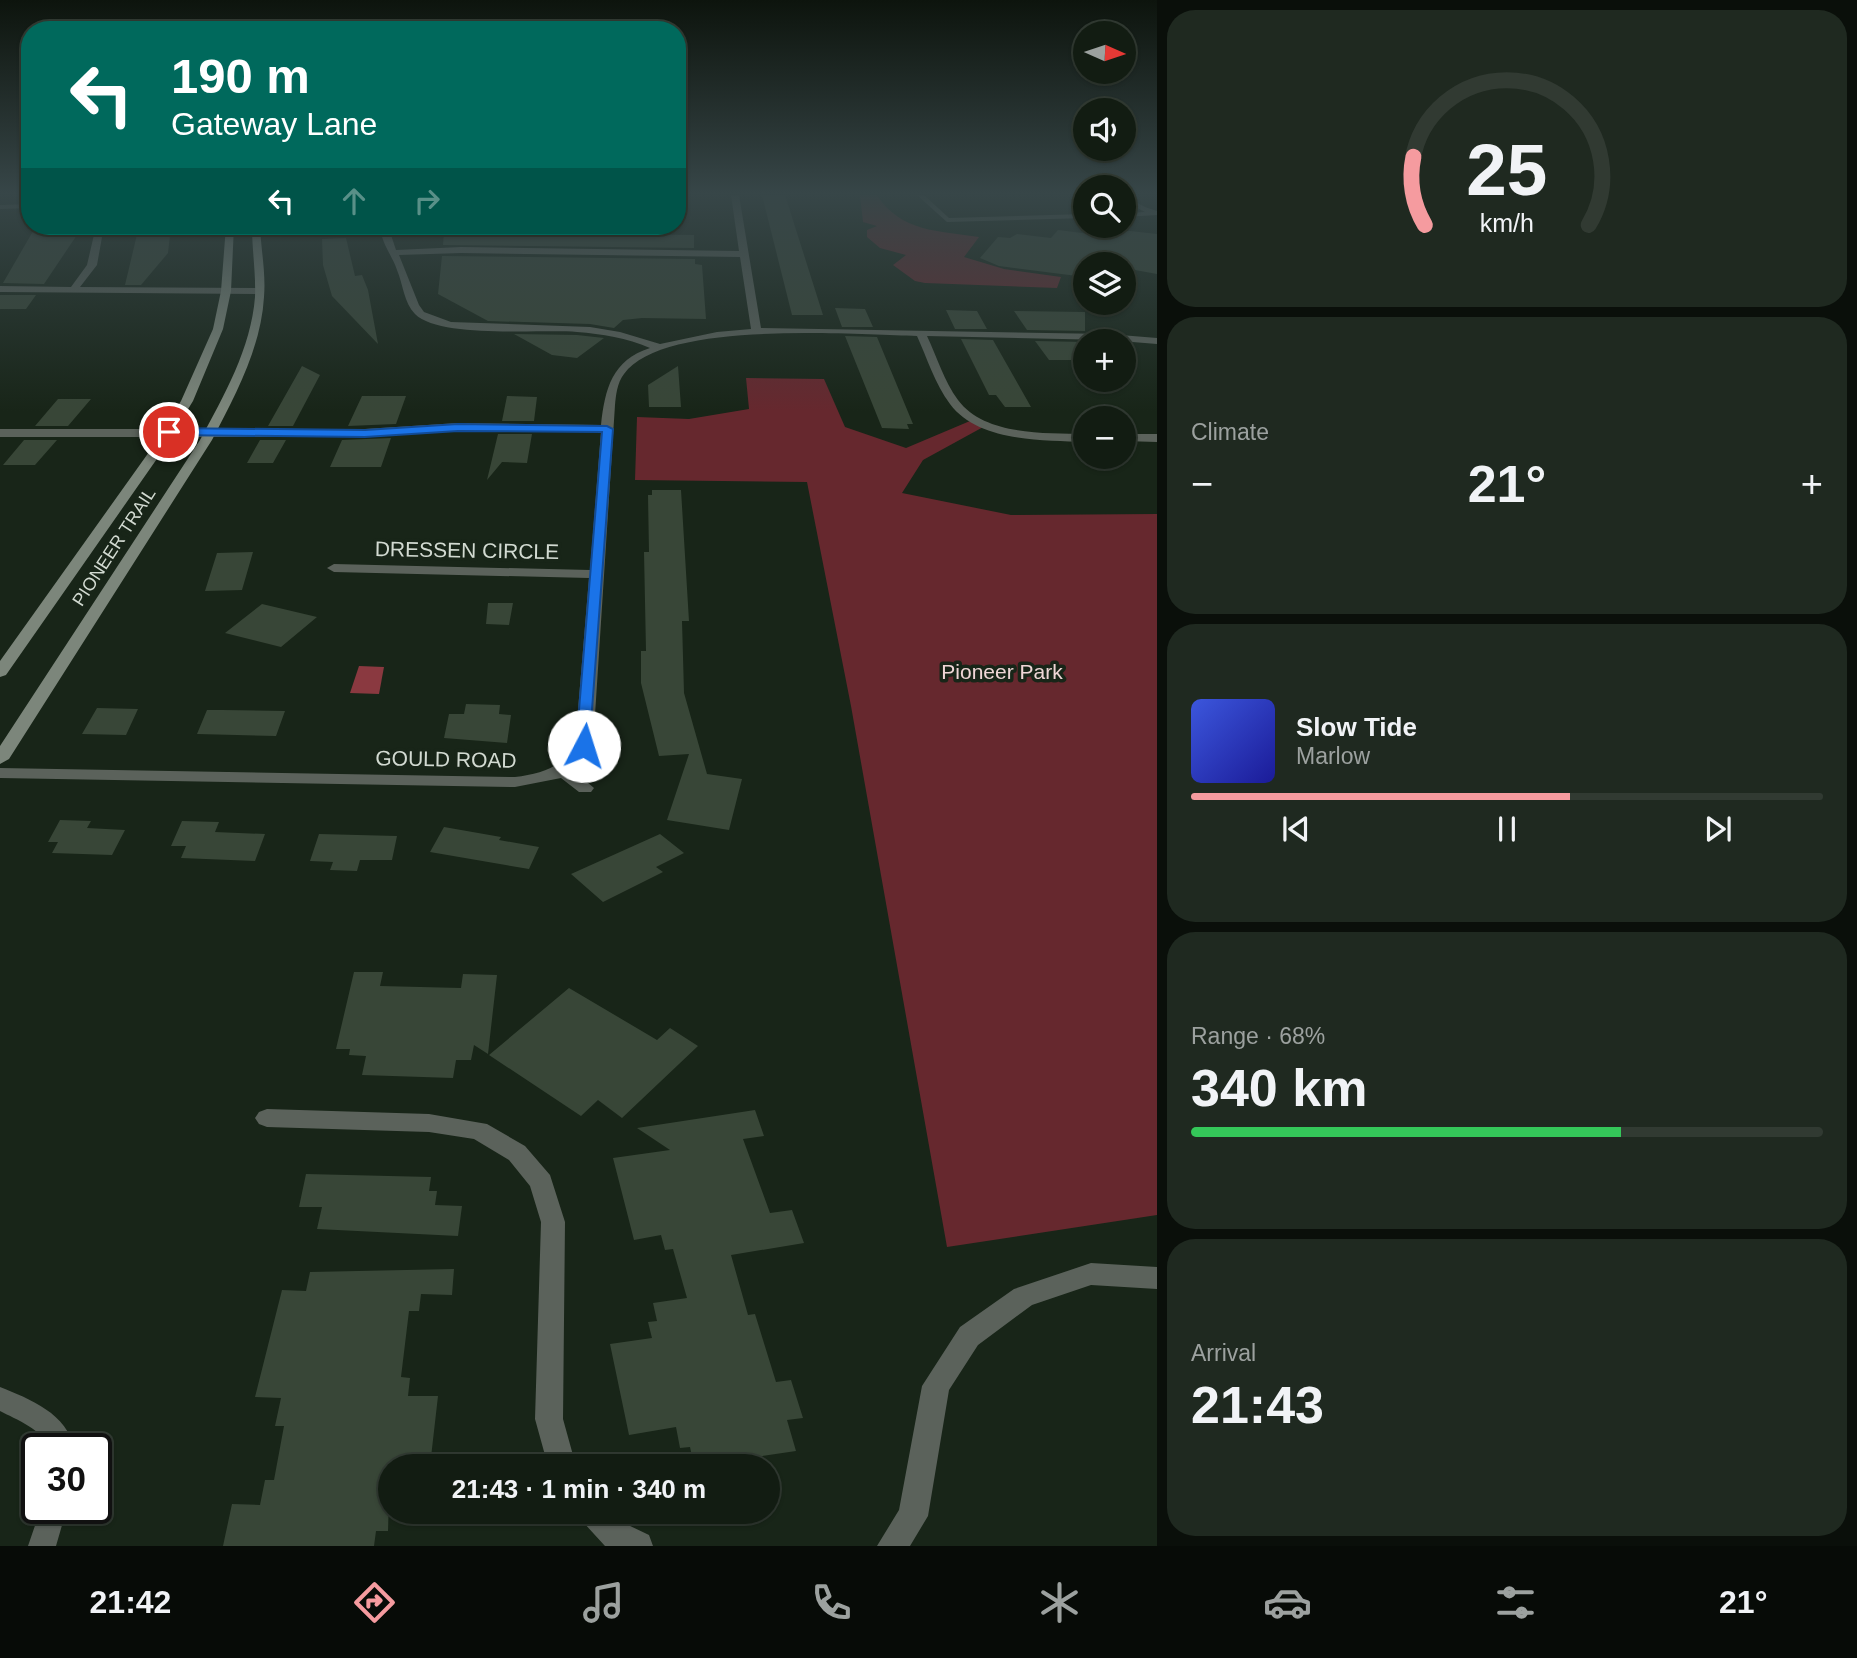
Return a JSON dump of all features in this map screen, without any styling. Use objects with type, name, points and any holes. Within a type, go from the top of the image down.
[{"type":"main road","name":"PIONEER TRAIL","points":[[0,672],[169,432],[209,354],[226,290],[227,267]]},
{"type":"main road","name":"PIONEER TRAIL","points":[[0,759],[211,432],[247,352],[259,291],[258,267]]},
{"type":"street","points":[[74,290],[90,267]]},
{"type":"street","points":[[400,267],[417,311],[433,321],[468,326],[578,329],[625,336],[658,347]]},
{"type":"street","points":[[745,267],[756,331]]},
{"type":"street","points":[[0,289],[259,291]]},
{"type":"street","points":[[585,788],[563,771],[577,760],[584,746],[607,429],[614,379],[623,367],[658,347],[696,338],[756,331],[1157,341]]},
{"type":"street","points":[[921,334],[954,403],[963,413],[1013,432],[1073,437]]},
{"type":"street","points":[[0,433],[365,433],[458,428],[607,429]]},
{"type":"street","points":[[1136,438],[1157,438]]},
{"type":"street","name":"DRESSEN CIRCLE","points":[[334,568],[598,574]]},
{"type":"street","name":"GOULD ROAD","points":[[0,773],[515,782],[540,780],[563,771]]},
{"type":"street","points":[[267,1118],[429,1123],[479,1131],[517,1153],[541,1182],[553,1222],[549,1419],[559,1454]]},
{"type":"street","points":[[892,1546],[913,1516],[936,1386],[969,1336],[1023,1297],[1091,1274],[1157,1278]]},
{"type":"street","points":[[604,1524],[615,1535],[638,1546]]},
{"type":"lane","points":[[0,1399],[34,1415],[54,1433]]},
{"type":"lane","points":[[42,1546],[49,1524]]},
{"type":"green space","points":[[896,267],[998,267],[1061,277],[1057,288],[915,281]]},
{"type":"green space","name":"Pioneer Park","points":[[746,378],[824,379],[845,427],[906,448],[970,421],[985,426],[923,460],[902,493],[1011,515],[1157,514],[1157,1215],[947,1247],[851,706],[807,482],[635,480],[637,417],[689,419],[749,409]]},
{"type":"shaded area","points":[[359,666],[384,667],[379,694],[350,693]]},
{"type":"building","points":[[12,267],[55,267],[44,284],[3,283]]},
{"type":"building","points":[[129,267],[156,267],[141,285],[125,285]]},
{"type":"building","points":[[324,267],[353,267],[355,276],[362,275],[368,290],[378,344],[332,296]]},
{"type":"building","points":[[441,267],[702,267],[706,319],[642,318],[623,320],[614,328],[590,324],[488,321],[438,294]]},
{"type":"building","points":[[780,267],[808,267],[823,315],[792,315]]},
{"type":"building","points":[[1008,267],[1073,267],[1073,275]]},
{"type":"building","points":[[1136,267],[1157,267],[1157,274],[1136,270]]},
{"type":"building","points":[[0,295],[36,295],[26,309],[0,309]]},
{"type":"building","points":[[835,308],[865,309],[873,327],[842,327]]},
{"type":"building","points":[[946,310],[977,311],[987,329],[955,329]]},
{"type":"building","points":[[1014,311],[1073,312],[1073,315],[1085,315],[1085,329],[1027,330]]},
{"type":"building","points":[[514,334],[604,338],[577,358],[552,355]]},
{"type":"building","points":[[845,336],[877,337],[913,424],[907,424],[909,429],[882,428]]},
{"type":"building","points":[[961,339],[993,340],[1031,407],[1005,407],[996,395],[989,395]]},
{"type":"building","points":[[1035,341],[1073,342],[1073,360],[1049,360]]},
{"type":"building","points":[[302,366],[320,375],[293,426],[268,426]]},
{"type":"building","points":[[678,366],[681,407],[649,407],[648,385]]},
{"type":"building","points":[[362,396],[406,396],[396,424],[348,426]]},
{"type":"building","points":[[507,396],[537,397],[534,421],[502,421]]},
{"type":"building","points":[[58,399],[91,399],[68,426],[35,426]]},
{"type":"building","points":[[498,434],[532,434],[527,463],[502,462],[487,480]]},
{"type":"building","points":[[391,438],[381,467],[330,467],[342,440]]},
{"type":"building","points":[[24,440],[57,440],[35,465],[3,465]]},
{"type":"building","points":[[260,440],[286,440],[273,463],[247,463]]},
{"type":"building","points":[[652,490],[681,490],[689,621],[682,621],[684,693],[707,774],[742,779],[729,830],[667,820],[689,754],[659,756],[641,683],[641,651],[646,651],[644,552],[649,552],[648,495],[652,495]]},
{"type":"building","points":[[253,552],[242,590],[205,591],[217,553]]},
{"type":"building","points":[[488,603],[513,603],[509,625],[486,624]]},
{"type":"building","points":[[262,604],[317,617],[281,647],[225,633]]},
{"type":"building","points":[[466,704],[500,705],[499,714],[511,715],[507,743],[444,738],[449,714],[464,714]]},
{"type":"building","points":[[97,708],[138,709],[126,735],[82,734]]},
{"type":"building","points":[[207,710],[285,711],[276,736],[197,734]]},
{"type":"building","points":[[60,820],[91,821],[87,828],[125,830],[112,855],[52,853],[58,842],[48,842]]},
{"type":"building","points":[[182,821],[219,822],[215,832],[265,834],[255,861],[181,858],[186,846],[171,846]]},
{"type":"building","points":[[444,827],[539,847],[529,869],[430,852]]},
{"type":"building","points":[[319,834],[397,836],[392,860],[360,860],[357,871],[330,870],[333,862],[310,861]]},
{"type":"building","points":[[660,834],[684,853],[656,867],[663,872],[603,902],[571,874]]},
{"type":"building","points":[[354,972],[383,972],[380,986],[461,988],[463,974],[497,975],[488,1054],[474,1045],[471,1060],[456,1060],[453,1078],[362,1075],[366,1056],[349,1055],[350,1049],[336,1049]]},
{"type":"building","points":[[569,988],[657,1040],[670,1028],[698,1046],[622,1118],[598,1100],[581,1116],[489,1055]]},
{"type":"building","points":[[755,1110],[764,1136],[743,1139],[770,1213],[792,1210],[804,1243],[731,1255],[748,1315],[755,1314],[776,1382],[791,1380],[803,1418],[787,1420],[796,1451],[776,1454],[691,1454],[690,1447],[680,1448],[676,1427],[629,1435],[610,1344],[652,1338],[648,1322],[657,1321],[653,1303],[687,1298],[673,1249],[665,1250],[661,1235],[634,1240],[613,1158],[670,1150],[637,1128]]},
{"type":"building","points":[[306,1174],[431,1177],[429,1191],[437,1191],[435,1205],[462,1206],[458,1236],[317,1229],[322,1207],[299,1207]]},
{"type":"building","points":[[454,1269],[452,1295],[421,1294],[419,1311],[409,1311],[401,1377],[410,1378],[408,1396],[438,1396],[431,1454],[378,1454],[378,1524],[388,1524],[388,1531],[376,1531],[374,1546],[223,1546],[232,1504],[260,1505],[265,1480],[274,1480],[284,1426],[275,1426],[281,1398],[255,1397],[282,1290],[306,1291],[310,1272]]},
{"type":"route","points":[[169,432],[365,433],[458,428],[607,429],[584,746]]}]
